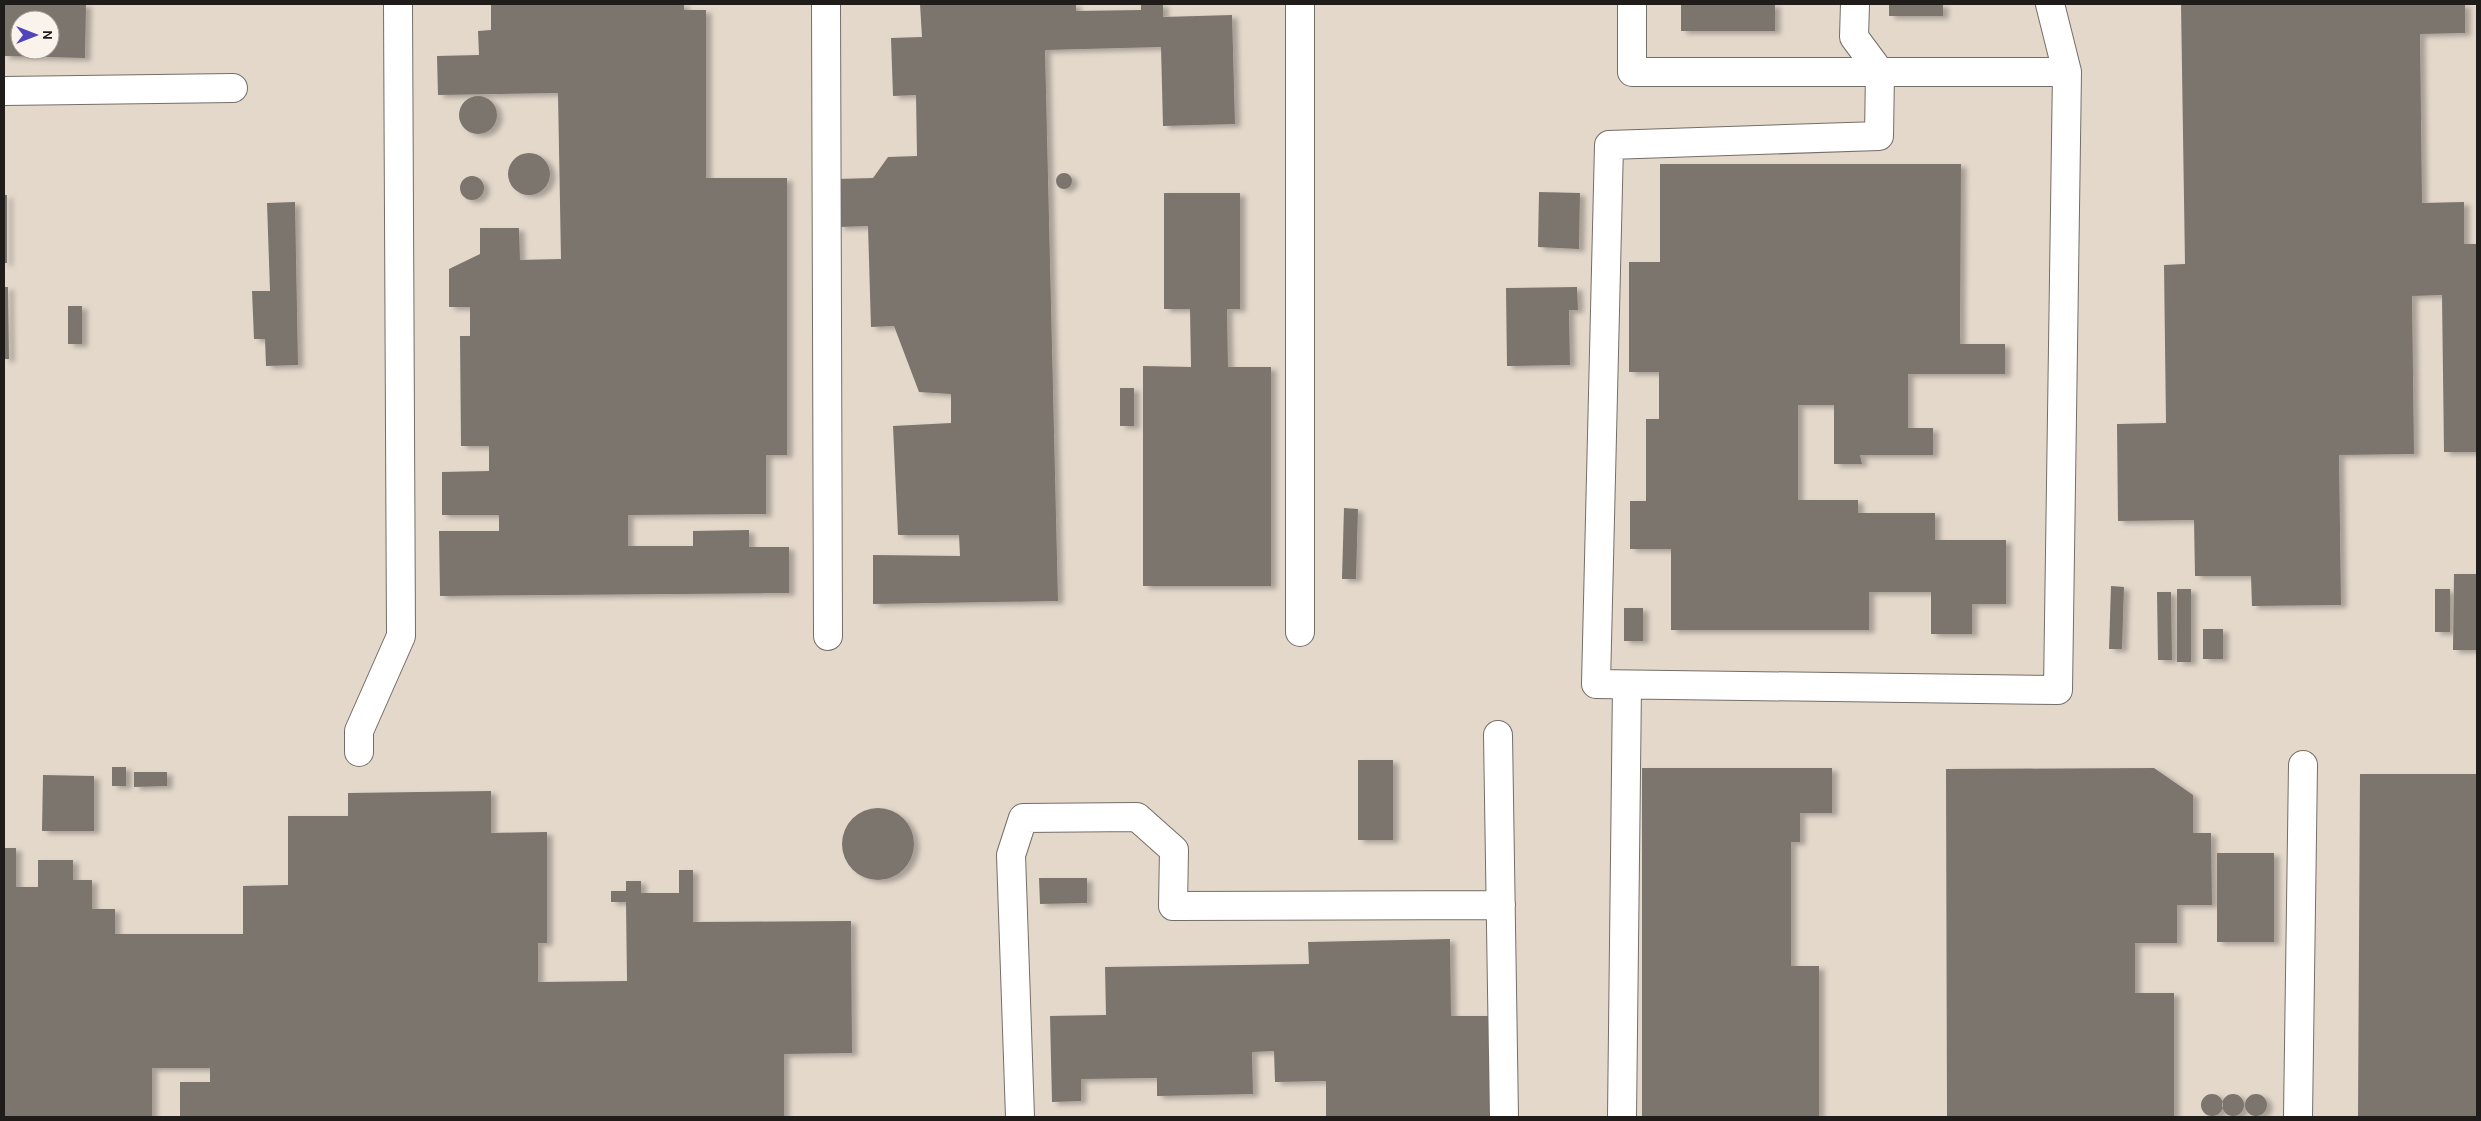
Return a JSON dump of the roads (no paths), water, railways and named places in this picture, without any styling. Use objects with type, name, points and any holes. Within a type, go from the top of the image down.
[{"type":"lane","points":[[360,752],[360,731],[401,636],[398,4]]},
{"type":"lane","points":[[826,4],[828,636]]},
{"type":"lane","points":[[1300,4],[1300,632]]},
{"type":"lane","points":[[1632,4],[1632,72],[2066,72]]},
{"type":"lane","points":[[1855,4],[1854,37],[1880,72],[1879,136],[1610,145],[1596,684],[2058,690],[2066,72],[2050,4]]},
{"type":"lane","points":[[4,91],[233,88]]},
{"type":"lane","points":[[1622,1117],[1627,685]]},
{"type":"lane","points":[[1498,735],[1504,1117]]},
{"type":"lane","points":[[2298,1117],[2303,765]]},
{"type":"lane","points":[[1020,1117],[1011,855],[1022,818],[1137,817],[1174,850],[1173,906],[1501,905]]}]
